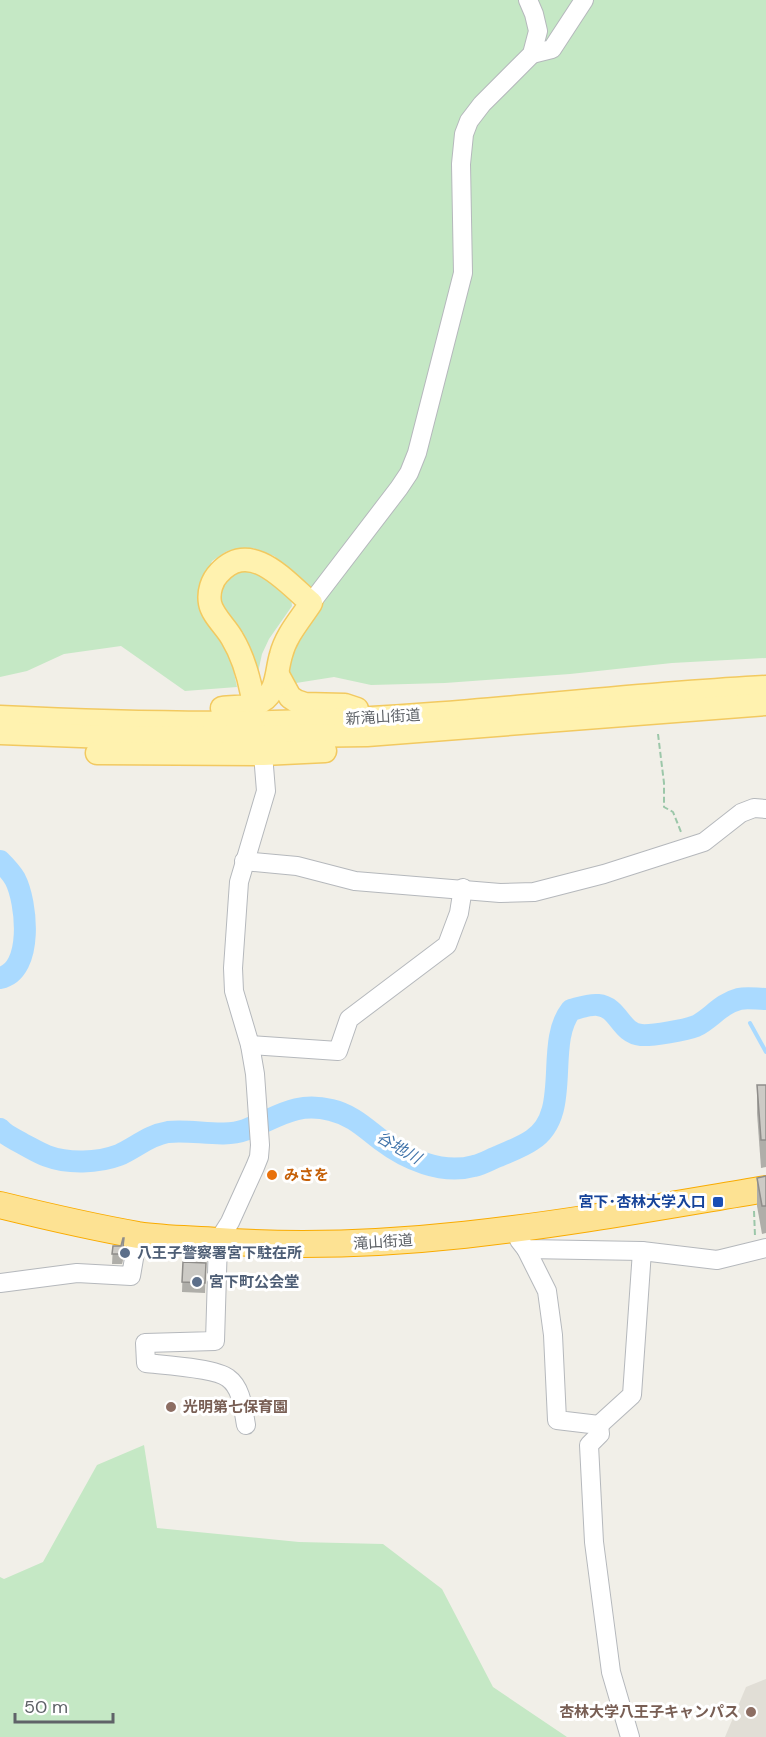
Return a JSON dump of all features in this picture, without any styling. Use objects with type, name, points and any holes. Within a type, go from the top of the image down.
[{"type":"highway","name":"滝山街道","points":[[0,1205],[138,1235],[249,1244],[337,1245],[518,1239],[759,1191]]},
{"type":"main road","points":[[143,722],[231,706],[257,704],[267,698],[278,675],[280,657],[286,638],[311,603],[271,569],[259,562],[246,559],[233,561],[215,576],[210,590],[210,602],[213,611],[240,653],[252,694]]},
{"type":"main road","points":[[278,675],[290,697],[296,701],[305,704],[345,705],[378,717]]},
{"type":"main road","name":"新滝山街道","points":[[0,717],[143,722],[308,721],[496,710],[766,687]]},
{"type":"main road","name":"新滝山街道","points":[[0,733],[134,738],[367,735],[766,704]]},
{"type":"main road","points":[[0,749],[138,754],[465,743],[639,728],[736,705]]},
{"type":"street","points":[[311,603],[399,488],[413,462],[463,273],[461,164],[464,134],[469,120],[482,104],[532,54],[538,31],[528,0]]},
{"type":"street","points":[[532,54],[552,49],[584,0]]},
{"type":"street","points":[[246,1425],[242,1402],[237,1389],[228,1377],[210,1371],[146,1363],[145,1343],[215,1341],[218,1241],[230,1222],[259,1157],[261,1133],[255,1074],[250,1045],[234,991],[233,968],[239,882],[266,791],[262,750]]},
{"type":"street","points":[[244,861],[305,867],[355,881],[500,892],[534,892],[604,874],[704,842],[741,813],[754,808],[766,809]]},
{"type":"street","points":[[250,1045],[338,1051],[349,1019],[447,945],[459,913],[463,888]]},
{"type":"street","points":[[0,1283],[77,1273],[131,1276],[138,1235]]},
{"type":"street","points":[[518,1239],[717,1260],[761,1249]]},
{"type":"street","points":[[518,1239],[547,1291],[553,1335],[557,1420],[599,1425],[632,1395],[642,1251]]},
{"type":"street","points":[[599,1425],[600,1434],[589,1445],[594,1542],[611,1672],[630,1737]]},
{"type":"path","points":[[657,734],[664,783],[664,807],[673,812],[684,837],[691,846]]},
{"type":"path","points":[[759,1191],[761,1249]]},
{"type":"shaded area","name":"杏林大学八王子キャンパス","points":[[766,1679],[766,1737],[725,1737],[746,1687]]},
{"type":"green space","points":[[0,0],[766,0],[766,658],[672,663],[570,674],[445,683],[371,685],[334,677],[296,683],[289,670],[289,652],[299,632],[326,599],[274,556],[253,548],[227,551],[212,561],[204,581],[230,654],[237,687],[185,691],[121,646],[64,654],[27,671],[0,677]]},
{"type":"green space","points":[[249,568],[263,572],[291,598],[292,606],[269,639],[262,654],[257,677],[221,609],[218,589],[222,579]]},
{"type":"green space","points":[[144,1445],[157,1528],[299,1542],[383,1544],[442,1589],[493,1687],[567,1737],[0,1737],[0,1577],[4,1579],[43,1562],[97,1465]]},
{"type":"building","points":[[757,1085],[766,1085],[766,1140],[761,1140]]},
{"type":"building","points":[[766,1176],[766,1206],[762,1206],[757,1178]]},
{"type":"building","points":[[123,1238],[122,1254],[112,1254],[113,1246],[121,1246]]},
{"type":"building","points":[[183,1262],[206,1263],[205,1283],[182,1282]]},
{"type":"waterway","name":"谷地川","points":[[0,861],[13,876],[19,890],[25,934],[23,950],[18,963],[11,973],[0,978]]},
{"type":"waterway","name":"谷地川","points":[[0,1129],[5,1134],[55,1159],[93,1161],[119,1155],[148,1139],[168,1132],[236,1132],[296,1109],[318,1108],[338,1112],[352,1118],[391,1147],[425,1164],[449,1168],[474,1166],[520,1147],[532,1140],[544,1128],[552,1114],[559,1041],[563,1024],[571,1010],[591,1005],[605,1007],[611,1010],[628,1030],[646,1035],[696,1026],[732,1001],[749,998],[766,999]]},
{"type":"waterway","points":[[750,1023],[766,1052]]},
{"type":"place","name":"みさを","points":[[272,1175]]},
{"type":"place","name":"宮下･杏林大学入口","points":[[718,1202]]},
{"type":"place","name":"八王子警察署宮下駐在所","points":[[125,1253]]},
{"type":"place","name":"宮下町公会堂","points":[[197,1282]]},
{"type":"place","name":"光明第七保育園","points":[[171,1407]]},
{"type":"place","name":"杏林大学八王子キャンパス","points":[[751,1712]]}]
